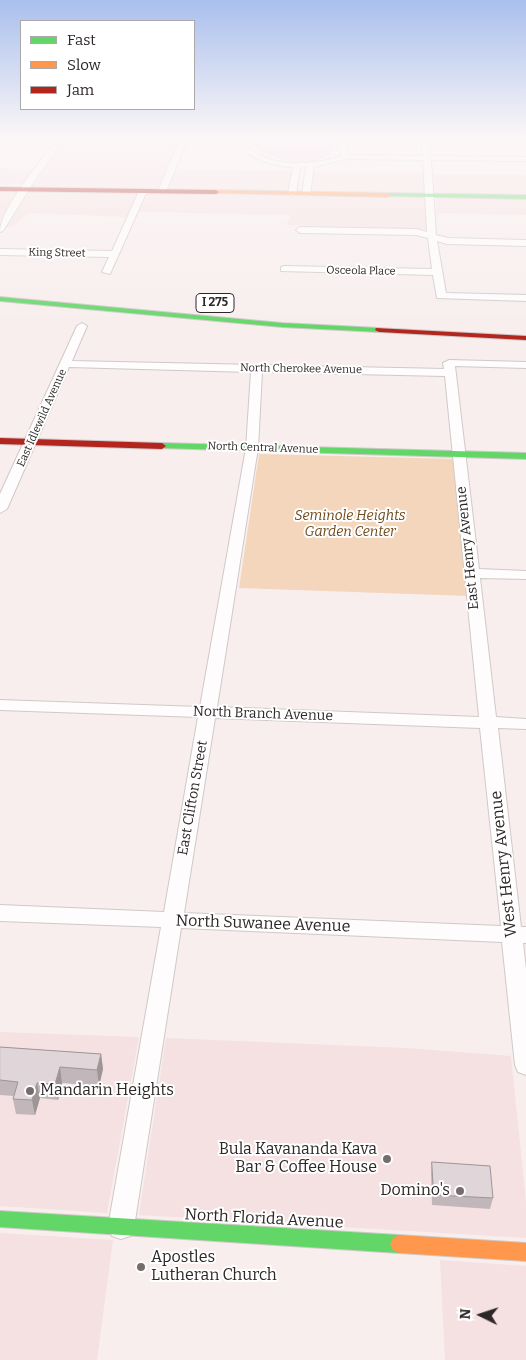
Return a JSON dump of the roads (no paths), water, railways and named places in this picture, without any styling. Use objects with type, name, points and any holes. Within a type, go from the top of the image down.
[{"type":"main road","name":"I 275","points":[[0,300],[282,325],[526,338]]},
{"type":"main road","name":"North Central Avenue","points":[[0,441],[526,456]]},
{"type":"main road","name":"North Florida Avenue","points":[[0,1219],[526,1252]]},
{"type":"street","points":[[0,229],[18,200]]},
{"type":"street","points":[[107,272],[139,200]]},
{"type":"street","points":[[430,200],[432,235],[439,272],[441,296],[526,298]]},
{"type":"street","points":[[300,230],[417,232],[447,241],[526,243]]},
{"type":"street","name":"King Street","points":[[0,252],[115,254]]},
{"type":"street","name":"Osceola Place","points":[[284,269],[439,272]]},
{"type":"street","name":"East Idlewild Avenue","points":[[0,509],[82,326]]},
{"type":"street","points":[[450,373],[449,362],[526,365]]},
{"type":"street","name":"North Cherokee Avenue","points":[[66,364],[450,373]]},
{"type":"street","name":"East Clifton Street","points":[[121,1227],[252,448],[257,368]]},
{"type":"street","name":"East Henry Avenue","points":[[450,373],[488,723]]},
{"type":"street","points":[[471,573],[526,575]]},
{"type":"street","name":"North Branch Avenue","points":[[0,705],[526,724]]},
{"type":"street","name":"West Henry Avenue","points":[[488,723],[518,935],[526,1065]]},
{"type":"street","name":"North Suwanee Avenue","points":[[0,913],[518,935]]},
{"type":"place","name":"Mandarin Heights","points":[[30,1091]]},
{"type":"place","name":"Bula Kavananda Kava Bar & Coffee House","points":[[387,1159]]},
{"type":"place","name":"Domino's","points":[[460,1191]]},
{"type":"place","name":"Apostles Lutheran Church","points":[[141,1267]]},
{"type":"park label","name":"Seminole Heights Garden Center","points":[[350,524]]}]
